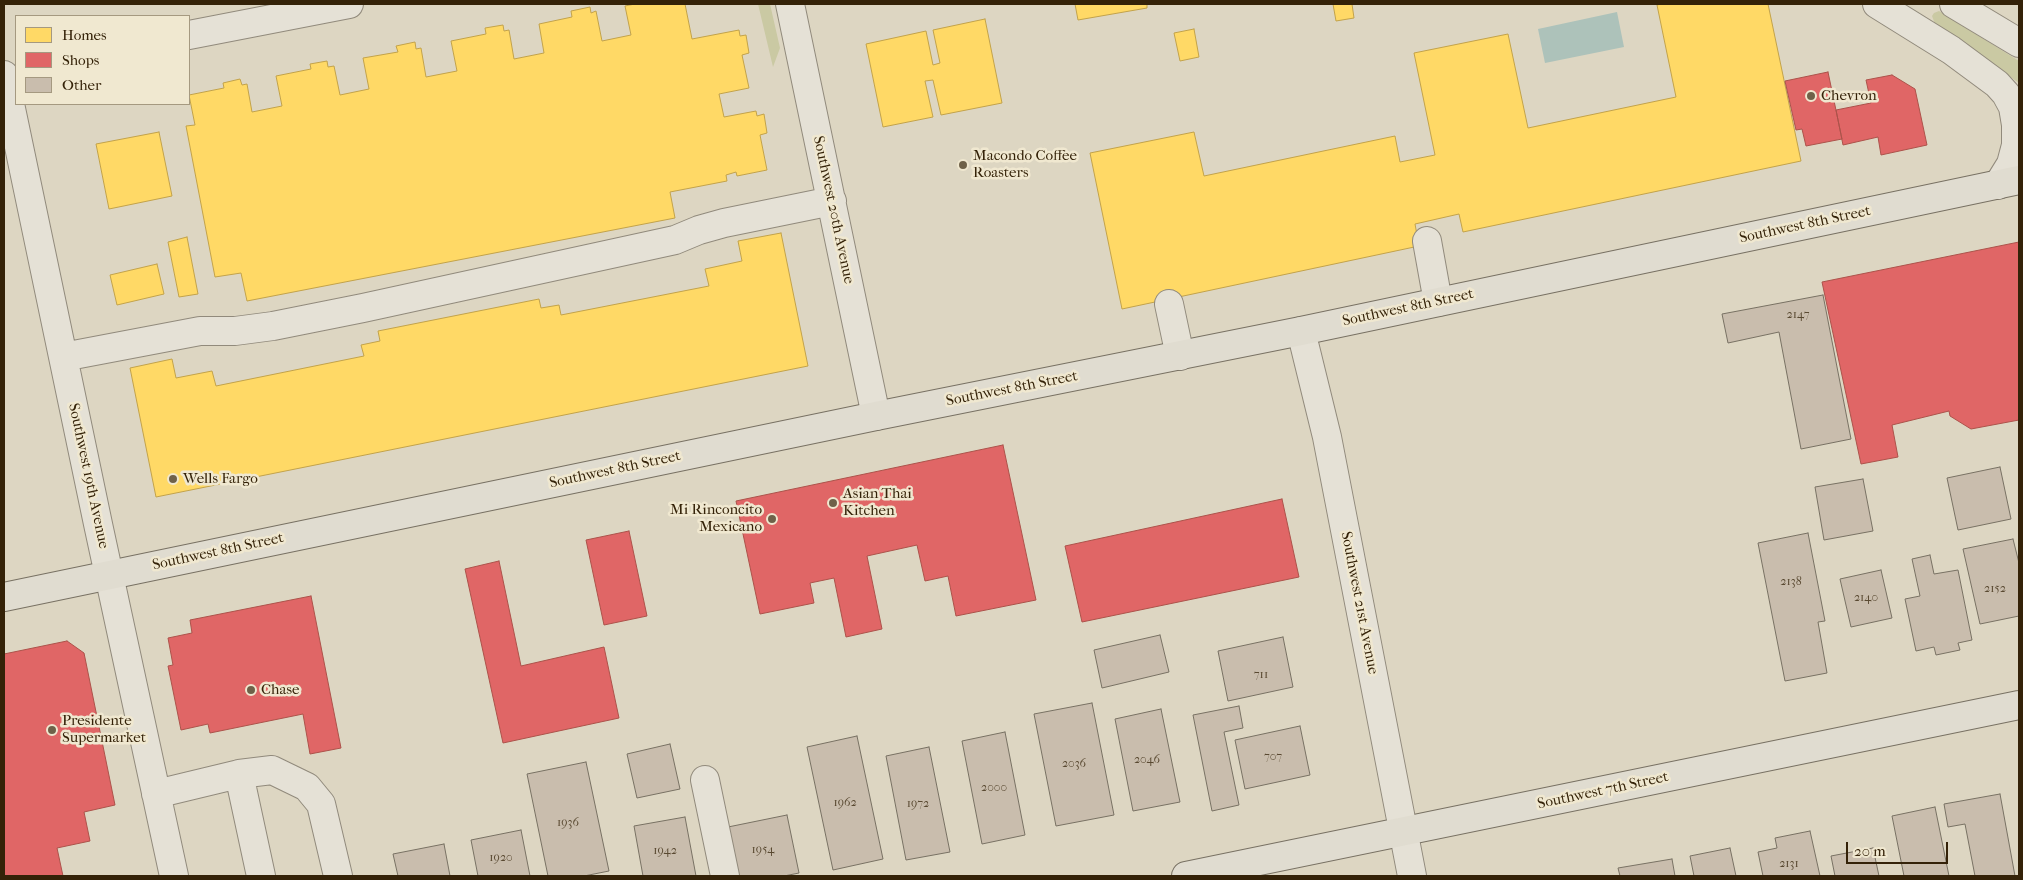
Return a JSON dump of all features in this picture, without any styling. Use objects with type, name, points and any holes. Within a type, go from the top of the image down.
[{"type":"main road","name":"Southwest 8th Street","points":[[4,597],[876,416],[1301,331],[2009,182]]},
{"type":"main road","name":"Southwest 7th Street","points":[[1186,876],[2019,706]]},
{"type":"street","points":[[190,35],[349,4]]},
{"type":"street","name":"Southwest 20th Avenue","points":[[790,4],[876,416]]},
{"type":"street","points":[[1877,4],[1945,46],[1997,84],[2006,94],[2013,107],[2016,125],[2016,145],[2009,182]]},
{"type":"street","points":[[1954,4],[2019,43]]},
{"type":"street","name":"Southwest 19th Avenue","points":[[4,73],[10,136],[63,358],[174,876]]},
{"type":"street","points":[[63,358],[200,330],[235,331],[273,326],[675,240],[724,222],[832,201]]},
{"type":"street","points":[[1427,240],[1438,302]]},
{"type":"street","points":[[1170,304],[1180,356]]},
{"type":"street","name":"Southwest 21st Avenue","points":[[1301,331],[1327,437],[1412,876]]},
{"type":"street","points":[[156,794],[239,774],[272,770],[307,787],[321,804],[338,876]]},
{"type":"street","points":[[239,774],[261,876]]},
{"type":"street","points":[[705,780],[724,876]]},
{"type":"green space","points":[[758,4],[770,4],[780,48],[773,67]]},
{"type":"green space","points":[[1939,11],[2019,61],[2019,83],[1935,24],[1932,16]]},
{"type":"shaded area","points":[[1617,12],[1624,47],[1545,63],[1538,29]]},
{"type":"building: Homes","points":[[635,4],[685,4],[692,39],[739,30],[740,36],[746,35],[749,53],[742,55],[749,88],[719,94],[724,117],[756,111],[757,116],[764,114],[767,133],[760,135],[767,170],[737,176],[736,172],[726,175],[727,181],[670,192],[675,218],[247,301],[241,273],[215,277],[186,126],[195,125],[190,95],[224,88],[223,83],[240,79],[242,85],[247,84],[252,112],[282,106],[276,76],[311,69],[310,64],[327,61],[328,67],[334,66],[340,95],[369,89],[363,58],[398,52],[396,46],[415,42],[416,49],[421,48],[426,77],[457,71],[451,41],[486,34],[485,28],[503,25],[504,31],[509,30],[514,59],[544,53],[539,24],[572,17],[571,11],[590,7],[591,13],[596,11],[602,41],[631,35],[625,6]]},
{"type":"building: Homes","points":[[1075,4],[1147,4],[1147,8],[1078,20]]},
{"type":"building: Homes","points":[[1333,4],[1352,4],[1354,18],[1336,21]]},
{"type":"building: Homes","points":[[1768,4],[1801,161],[1463,232],[1459,214],[1415,224],[1419,246],[1122,309],[1090,153],[1194,132],[1204,176],[1395,136],[1400,162],[1435,155],[1414,53],[1508,34],[1528,128],[1676,97],[1657,5]]},
{"type":"building: Homes","points":[[985,19],[1002,103],[941,115],[933,80],[925,81],[933,117],[883,127],[866,44],[926,31],[933,65],[940,63],[933,30]]},
{"type":"building: Homes","points":[[1194,29],[1199,57],[1180,61],[1174,33]]},
{"type":"building: Homes","points":[[159,132],[172,196],[109,209],[96,144]]},
{"type":"building: Homes","points":[[781,233],[808,366],[156,497],[130,368],[172,359],[176,378],[212,371],[216,386],[364,356],[361,345],[380,341],[378,331],[539,299],[541,308],[559,305],[561,315],[709,286],[705,269],[742,261],[738,241]]},
{"type":"building: Homes","points":[[187,237],[198,294],[179,297],[168,242]]},
{"type":"building: Homes","points":[[157,264],[164,294],[117,305],[110,275]]},
{"type":"building: Shops","name":"Chevron","points":[[1828,72],[1842,139],[1806,146],[1802,129],[1796,130],[1785,81]]},
{"type":"building: Shops","name":"Chevron","points":[[1892,75],[1915,89],[1927,145],[1881,155],[1878,137],[1843,145],[1836,110],[1871,103],[1866,80]]},
{"type":"building: Shops","points":[[2019,242],[2019,420],[1971,429],[1950,416],[1949,411],[1892,425],[1898,457],[1861,464],[1822,282]]},
{"type":"building: Shops","points":[[1003,445],[1036,600],[956,616],[948,576],[925,581],[917,545],[867,556],[882,629],[846,637],[834,578],[810,583],[814,603],[760,614],[736,501]]},
{"type":"building: Shops","points":[[1282,499],[1299,577],[1082,622],[1065,546]]},
{"type":"building: Shops","points":[[629,531],[647,616],[604,625],[586,540]]},
{"type":"building: Shops","points":[[499,561],[521,666],[604,647],[619,718],[503,743],[465,569]]},
{"type":"building: Shops","name":"Chase","points":[[311,596],[341,748],[310,754],[303,714],[210,733],[208,724],[181,730],[168,666],[173,665],[168,638],[192,633],[190,620]]},
{"type":"building: Shops","name":"Presidente Supermarket","points":[[67,641],[84,653],[115,805],[84,812],[90,841],[57,848],[63,876],[4,876],[4,654]]},
{"type":"building: Other","points":[[1823,295],[1851,439],[1801,449],[1779,332],[1728,343],[1722,314]]},
{"type":"building: Other","points":[[2000,467],[2011,519],[1958,530],[1947,478]]},
{"type":"building: Other","points":[[1863,479],[1873,531],[1824,540],[1815,487]]},
{"type":"building: Other","points":[[1808,533],[1825,621],[1818,622],[1827,673],[1785,681],[1758,543]]},
{"type":"building: Other","points":[[2013,539],[2019,563],[2019,616],[1980,624],[1963,549]]},
{"type":"building: Other","points":[[1930,555],[1934,574],[1958,570],[1972,640],[1958,643],[1960,650],[1936,655],[1934,647],[1916,651],[1905,599],[1920,596],[1912,559]]},
{"type":"building: Other","points":[[1881,570],[1892,618],[1851,627],[1840,579]]},
{"type":"building: Other","points":[[1160,635],[1169,672],[1102,688],[1094,650]]},
{"type":"building: Other","points":[[1283,637],[1293,687],[1228,701],[1218,651]]},
{"type":"building: Other","points":[[1092,703],[1114,815],[1056,826],[1034,714]]},
{"type":"building: Other","points":[[1239,706],[1243,728],[1224,732],[1239,805],[1212,811],[1193,715]]},
{"type":"building: Other","points":[[1161,709],[1180,802],[1133,811],[1115,719]]},
{"type":"building: Other","points":[[1300,726],[1310,775],[1245,789],[1235,740]]},
{"type":"building: Other","points":[[1005,732],[1025,835],[982,844],[962,741]]},
{"type":"building: Other","points":[[857,736],[883,859],[833,870],[807,747]]},
{"type":"building: Other","points":[[670,744],[680,789],[637,798],[627,754]]},
{"type":"building: Other","points":[[929,747],[950,852],[906,860],[886,756]]},
{"type":"building: Other","points":[[586,762],[609,871],[584,876],[548,876],[527,774]]},
{"type":"building: Other","points":[[2000,794],[2015,876],[1975,876],[1965,824],[1948,827],[1944,804]]},
{"type":"building: Other","points":[[1935,807],[1949,876],[1904,876],[1892,816]]},
{"type":"building: Other","points":[[787,815],[799,873],[784,876],[738,876],[728,827]]},
{"type":"building: Other","points":[[685,817],[696,876],[643,876],[634,826]]},
{"type":"building: Other","points":[[521,830],[530,876],[478,876],[471,840]]},
{"type":"building: Other","points":[[1810,831],[1820,876],[1763,876],[1758,852],[1777,848],[1775,838]]},
{"type":"building: Other","points":[[444,844],[450,876],[398,876],[393,854]]},
{"type":"building: Other","points":[[1730,848],[1736,876],[1694,876],[1690,856]]},
{"type":"building: Other","points":[[1873,848],[1879,876],[1835,876],[1831,856]]},
{"type":"building: Other","points":[[1672,859],[1675,876],[1620,876],[1618,868]]},
{"type":"place","name":"Chevron","points":[[1811,96]]},
{"type":"place","name":"Macondo Coffee Roasters","points":[[963,165]]},
{"type":"place","name":"Wells Fargo","points":[[173,479]]},
{"type":"place","name":"Asian Thai Kitchen","points":[[833,503]]},
{"type":"place","name":"Mi Rinconcito Mexicano","points":[[772,519]]},
{"type":"place","name":"Chase","points":[[251,690]]},
{"type":"place","name":"Presidente Supermarket","points":[[52,730]]}]
